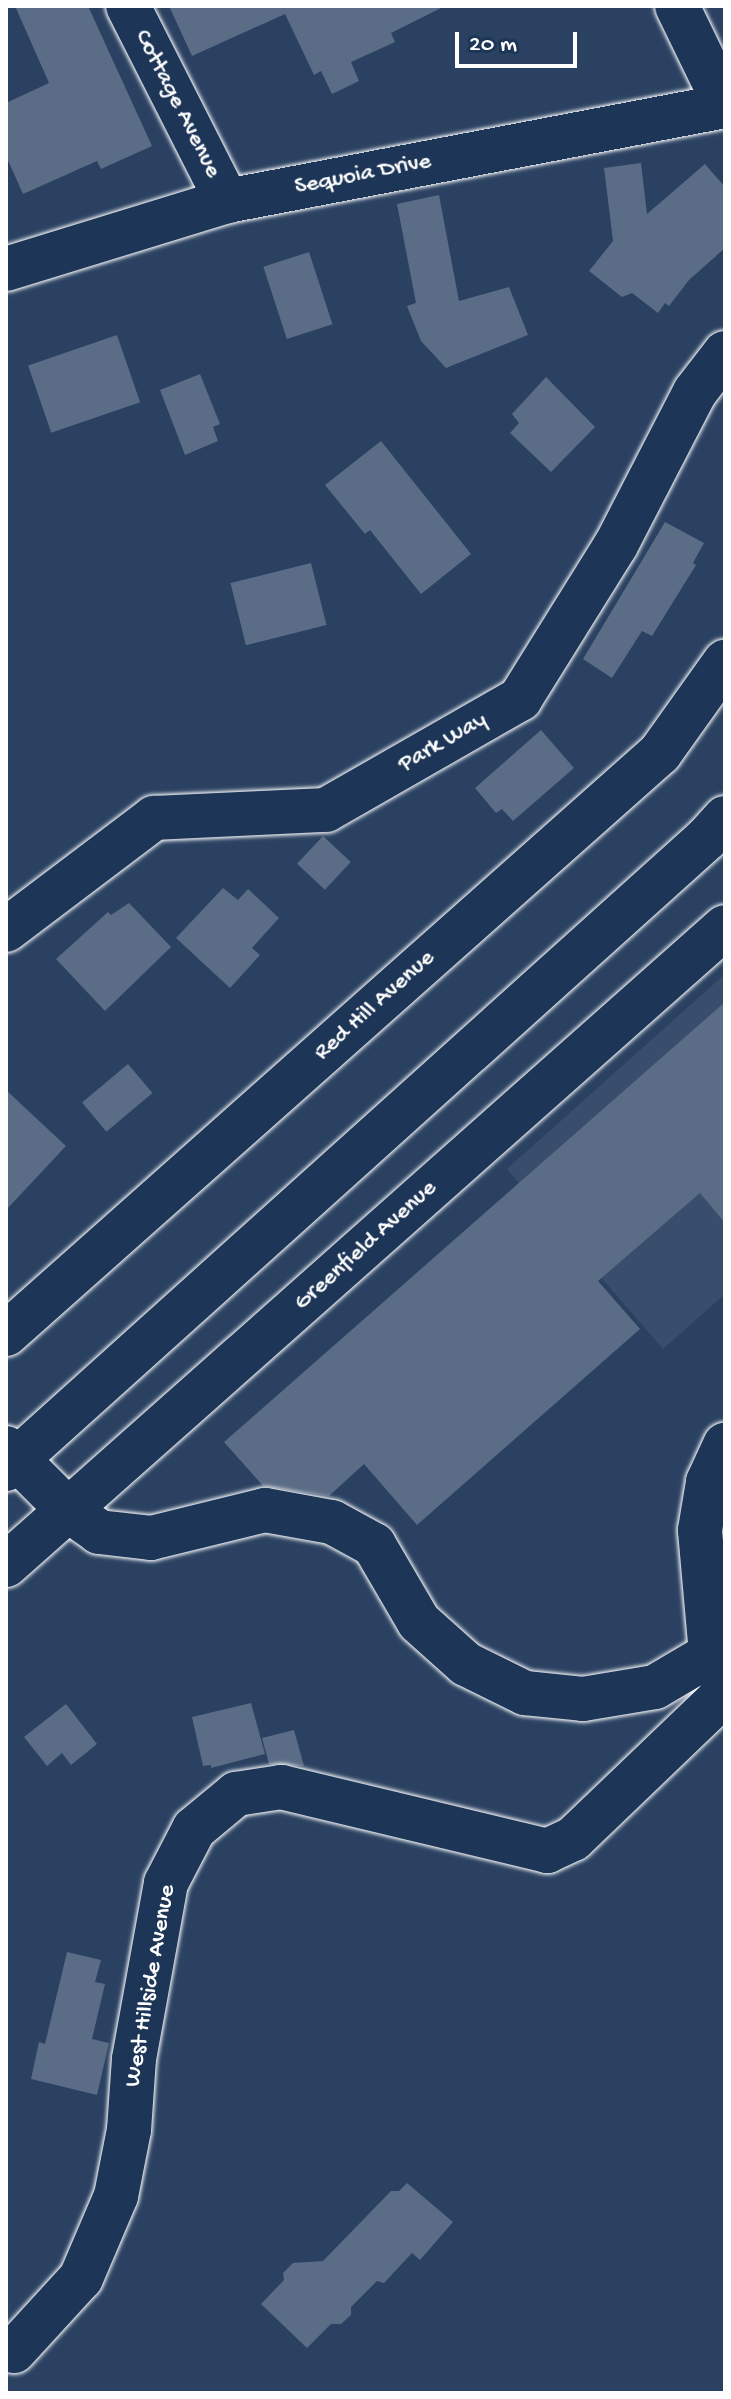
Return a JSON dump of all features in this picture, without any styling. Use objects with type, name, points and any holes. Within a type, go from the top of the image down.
[{"type":"street","name":"Cottage Avenue","points":[[128,6],[227,201]]},
{"type":"street","points":[[677,6],[725,106]]},
{"type":"street","name":"Sequoia Drive","points":[[6,269],[227,201],[725,106]]},
{"type":"street","name":"Park Way","points":[[6,930],[154,818],[326,810],[520,699],[616,545],[695,392],[725,353]]},
{"type":"street","name":"Red Hill Avenue","points":[[6,1334],[660,753],[725,662]]},
{"type":"street","points":[[725,818],[684,859],[9,1459],[68,1510],[99,1532],[151,1538],[265,1510],[332,1522],[374,1545],[419,1622],[466,1664],[525,1693],[583,1699],[655,1687],[720,1669],[700,1530],[708,1482],[725,1445]]},
{"type":"street","name":"Greenfield Avenue","points":[[6,1565],[725,927]]},
{"type":"street","name":"West Hillside Avenue","points":[[14,2351],[81,2278],[116,2196],[129,2130],[134,2059],[166,1883],[194,1829],[236,1794],[281,1787],[547,1851],[573,1839],[720,1698],[720,1669]]},
{"type":"shaded area","points":[[725,974],[725,1294],[663,1349],[507,1169]]},
{"type":"building","points":[[15,6],[88,6],[152,146],[101,169],[97,161],[23,194],[6,156],[6,103],[49,83]]},
{"type":"building","points":[[169,6],[445,6],[391,33],[395,42],[351,62],[359,81],[332,94],[321,71],[314,75],[285,14],[192,56]]},
{"type":"building","points":[[641,163],[647,214],[705,164],[725,187],[725,248],[689,280],[669,306],[665,303],[658,313],[632,293],[622,297],[589,271],[613,241],[604,168]]},
{"type":"building","points":[[439,195],[459,301],[509,287],[528,335],[446,368],[421,341],[407,306],[416,303],[397,204]]},
{"type":"building","points":[[309,252],[332,324],[287,339],[263,267]]},
{"type":"building","points":[[117,335],[140,402],[51,433],[28,366]]},
{"type":"building","points":[[200,374],[220,424],[213,427],[218,441],[185,455],[160,390]]},
{"type":"building","points":[[546,377],[595,427],[551,472],[510,433],[519,423],[512,414]]},
{"type":"building","points":[[381,441],[471,554],[421,594],[370,530],[365,534],[325,485]]},
{"type":"building","points":[[665,522],[704,543],[693,563],[696,565],[652,636],[642,631],[612,678],[583,659]]},
{"type":"building","points":[[311,563],[326,625],[246,645],[230,583]]},
{"type":"building","points":[[541,730],[574,768],[513,821],[502,809],[496,813],[475,788]]},
{"type":"building","points":[[323,836],[351,862],[325,890],[297,864]]},
{"type":"building","points":[[223,888],[238,900],[248,889],[279,918],[252,948],[260,955],[230,988],[176,938]]},
{"type":"building","points":[[129,903],[171,947],[105,1011],[56,959],[108,912],[111,915]]},
{"type":"building","points":[[725,1002],[725,1223],[700,1193],[598,1281],[640,1329],[417,1525],[364,1464],[329,1496],[263,1486],[224,1442]]},
{"type":"building","points":[[128,1064],[152,1093],[106,1132],[82,1103]]},
{"type":"building","points":[[6,1090],[66,1146],[6,1210]]},
{"type":"building","points":[[251,1703],[265,1754],[211,1768],[211,1765],[203,1766],[192,1717]]},
{"type":"building","points":[[66,1704],[97,1744],[71,1765],[62,1753],[47,1766],[24,1737]]},
{"type":"building","points":[[294,1730],[304,1766],[269,1764],[262,1738]]},
{"type":"building","points":[[67,1952],[101,1960],[95,1982],[105,1984],[92,2039],[109,2043],[97,2095],[31,2079],[39,2042],[45,2044]]},
{"type":"building","points":[[407,2183],[453,2222],[420,2260],[412,2253],[384,2283],[377,2281],[351,2307],[351,2315],[341,2324],[331,2324],[307,2348],[261,2304],[284,2280],[283,2273],[293,2263],[323,2261],[391,2191],[399,2191]]}]
